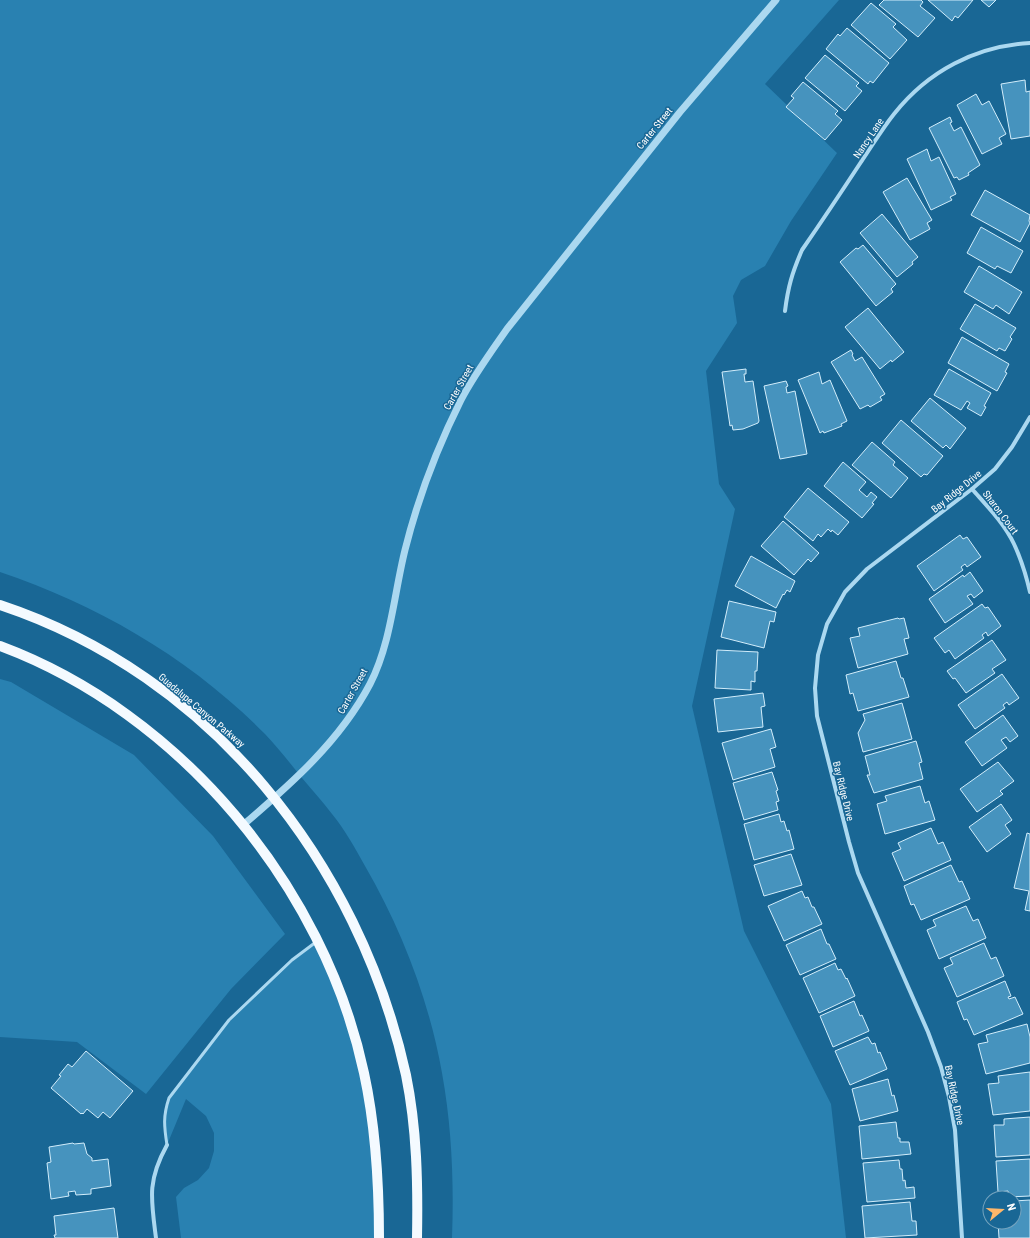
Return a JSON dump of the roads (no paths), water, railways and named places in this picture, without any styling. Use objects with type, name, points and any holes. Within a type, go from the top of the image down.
[{"type":"main road","name":"Guadalupe Canyon Parkway","points":[[0,606],[31,616],[77,636],[140,674],[160,689],[217,736],[241,759],[275,798],[307,841],[338,893],[360,937],[377,977],[390,1014],[406,1077],[413,1118],[417,1162],[417,1238]]},
{"type":"main road","points":[[0,646],[30,658],[97,694],[139,723],[173,751],[196,773],[243,825],[287,885],[318,941],[342,999],[351,1023],[364,1072],[376,1148],[379,1198],[378,1238]]},
{"type":"street","name":"Carter Street","points":[[243,825],[275,798],[334,738],[354,711],[371,682],[384,643],[415,513],[429,472],[462,399],[482,364],[507,329],[680,112],[776,0]]},
{"type":"street","name":"Nancy Lane","points":[[785,311],[788,290],[793,272],[802,250],[894,114],[913,92],[937,73],[962,59],[988,49],[1011,44],[1030,43]]},
{"type":"street","name":"Bay Ridge Drive","points":[[962,1238],[955,1130],[942,1067],[858,873],[848,842],[817,716],[815,688],[818,655],[827,624],[845,592],[867,569],[972,489],[995,468],[1012,447],[1030,417]]},
{"type":"street","name":"Sharon Court","points":[[972,489],[999,520],[1014,543],[1030,592]]},
{"type":"street","points":[[156,1238],[151,1189],[154,1174],[167,1145]]},
{"type":"lane","points":[[167,1145],[164,1128],[164,1112],[169,1098],[233,1015],[292,960],[318,941]]}]
